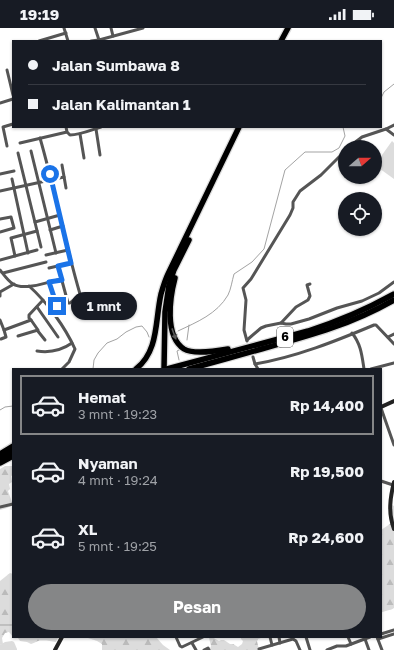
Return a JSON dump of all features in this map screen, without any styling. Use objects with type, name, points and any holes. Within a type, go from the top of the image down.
[{"type":"highway","points":[[282,40],[288,28]]},
{"type":"highway","points":[[285,40],[291,28]]},
{"type":"highway","points":[[137,368],[145,360],[152,347],[161,295],[168,274],[239,128]]},
{"type":"highway","points":[[167,368],[165,312],[169,285],[174,270],[243,128]]},
{"type":"highway","points":[[188,242],[174,278],[172,292],[171,327],[176,340],[188,350],[201,352],[217,351],[263,343]]},
{"type":"highway","points":[[160,368],[161,314],[163,295],[168,274]]},
{"type":"highway","name":"6","points":[[167,368],[328,325],[353,316],[394,294]]},
{"type":"highway","name":"6","points":[[193,368],[317,333],[353,320],[394,300]]},
{"type":"highway","points":[[0,454],[12,447]]},
{"type":"highway","points":[[0,458],[12,452]]},
{"type":"highway","points":[[0,463],[12,457]]},
{"type":"main road","points":[[382,407],[394,401]]},
{"type":"main road","points":[[394,483],[391,494],[390,518],[394,529]]},
{"type":"main road","points":[[55,650],[61,638]]},
{"type":"street","points":[[64,28],[68,40]]},
{"type":"street","points":[[95,28],[99,40],[142,28]]},
{"type":"street","points":[[111,28],[113,36]]},
{"type":"street","points":[[126,28],[128,32]]},
{"type":"street","points":[[42,40],[66,33]]},
{"type":"street","points":[[7,70],[12,91]]},
{"type":"street","points":[[0,98],[0,103],[12,99]]},
{"type":"street","points":[[7,146],[3,127],[12,124]]},
{"type":"street","points":[[358,140],[362,137],[394,125]]},
{"type":"street","points":[[66,128],[67,132]]},
{"type":"street","points":[[20,143],[67,132],[70,135],[80,134],[96,129],[100,156]]},
{"type":"street","points":[[386,129],[394,135]]},
{"type":"street","points":[[80,134],[84,158]]},
{"type":"street","points":[[40,138],[80,294],[70,303],[68,303],[58,266]]},
{"type":"street","points":[[31,151],[56,253]]},
{"type":"street","points":[[18,153],[41,247]]},
{"type":"street","points":[[338,158],[321,175],[300,191],[293,202],[293,208],[290,215],[251,278],[243,288],[246,297],[244,330],[247,341],[261,328],[281,323],[291,324],[310,320],[337,308],[379,293],[394,282]]},
{"type":"street","points":[[62,165],[66,188]]},
{"type":"street","points":[[0,174],[14,171]]},
{"type":"street","points":[[0,191],[64,177]]},
{"type":"street","points":[[12,178],[28,253]]},
{"type":"street","points":[[35,222],[60,215]]},
{"type":"street","points":[[0,219],[10,217],[14,227],[12,229],[0,232]]},
{"type":"street","points":[[50,230],[62,226]]},
{"type":"street","points":[[15,256],[11,238],[37,231]]},
{"type":"street","points":[[0,260],[37,250]]},
{"type":"street","points":[[46,256],[68,250]]},
{"type":"street","points":[[3,274],[46,262]]},
{"type":"street","points":[[49,268],[71,263]]},
{"type":"street","points":[[0,270],[17,286],[28,286],[62,280]]},
{"type":"street","points":[[49,282],[57,306]]},
{"type":"street","points":[[0,296],[0,292],[14,284]]},
{"type":"street","points":[[281,323],[296,307],[308,300],[310,296],[307,286],[310,284]]},
{"type":"street","points":[[28,286],[43,300],[57,318],[75,349],[69,362],[63,368]]},
{"type":"street","points":[[43,300],[29,315],[38,329],[37,330],[45,340]]},
{"type":"street","points":[[37,307],[58,337]]},
{"type":"street","points":[[0,320],[6,337],[1,339]]},
{"type":"street","points":[[4,330],[32,320]]},
{"type":"street","points":[[255,364],[324,345],[375,324],[394,344]]},
{"type":"street","points":[[18,336],[37,330]]},
{"type":"street","points":[[352,334],[360,347],[364,368]]},
{"type":"street","points":[[388,337],[394,334]]},
{"type":"street","points":[[37,351],[54,351],[72,343]]},
{"type":"street","points":[[253,357],[257,368]]},
{"type":"street","points":[[374,368],[394,362]]},
{"type":"street","points":[[382,410],[394,446]]},
{"type":"street","points":[[382,481],[394,483]]},
{"type":"street","points":[[0,507],[12,504]]},
{"type":"street","points":[[382,634],[394,630]]},
{"type":"street","points":[[382,637],[394,634]]},
{"type":"street","points":[[176,638],[182,647],[201,638]]},
{"type":"street","points":[[270,638],[272,645]]},
{"type":"street","points":[[279,638],[280,643]]},
{"type":"street","points":[[259,649],[292,638],[296,641],[300,650]]},
{"type":"street","points":[[306,638],[310,650]]},
{"type":"street","points":[[348,638],[351,644]]},
{"type":"street","points":[[378,638],[382,650]]},
{"type":"street","points":[[327,650],[337,646],[346,646],[365,639],[369,650]]},
{"type":"street","points":[[192,643],[196,650]]},
{"type":"street","points":[[204,650],[208,648],[209,650]]},
{"type":"green space","points":[[392,141],[394,143],[394,179],[382,170],[382,155]]},
{"type":"green space","points":[[5,466],[12,466],[12,482],[9,484],[10,489],[8,491],[12,506],[0,510],[0,469]]},
{"type":"green space","points":[[392,505],[394,506],[394,608],[382,612],[382,529],[393,522]]},
{"type":"green space","points":[[10,573],[12,574],[12,636],[9,632],[5,633],[2,638],[3,644],[0,645],[0,581]]},
{"type":"green space","points":[[18,638],[58,638],[56,642],[38,641],[31,644],[20,641]]},
{"type":"green space","points":[[88,638],[157,638],[170,650],[102,650],[102,644]]},
{"type":"green space","points":[[209,638],[214,638],[219,641],[224,640],[238,647],[243,641],[241,638],[261,638],[257,641],[259,650],[209,650],[211,646]]},
{"type":"green space","points":[[5,642],[14,642],[17,650],[0,650],[0,645]]},
{"type":"waterway","points":[[382,96],[384,92],[394,84]]},
{"type":"waterway","points":[[178,331],[206,317],[218,307],[228,295],[234,274],[252,262],[264,249],[285,170],[305,152],[332,152],[339,148],[345,136],[343,128]]},
{"type":"waterway","points":[[187,340],[189,325]]},
{"type":"waterway","points":[[93,368],[94,360],[107,343],[117,339],[126,332],[142,326],[149,337]]},
{"type":"waterway","points":[[179,350],[177,351],[179,360]]},
{"type":"waterway","points":[[0,410],[5,407],[12,406]]},
{"type":"waterway","points":[[0,625],[12,625]]},
{"type":"route","points":[[50,174],[71,263],[58,266],[62,280],[49,282],[57,306]]}]
